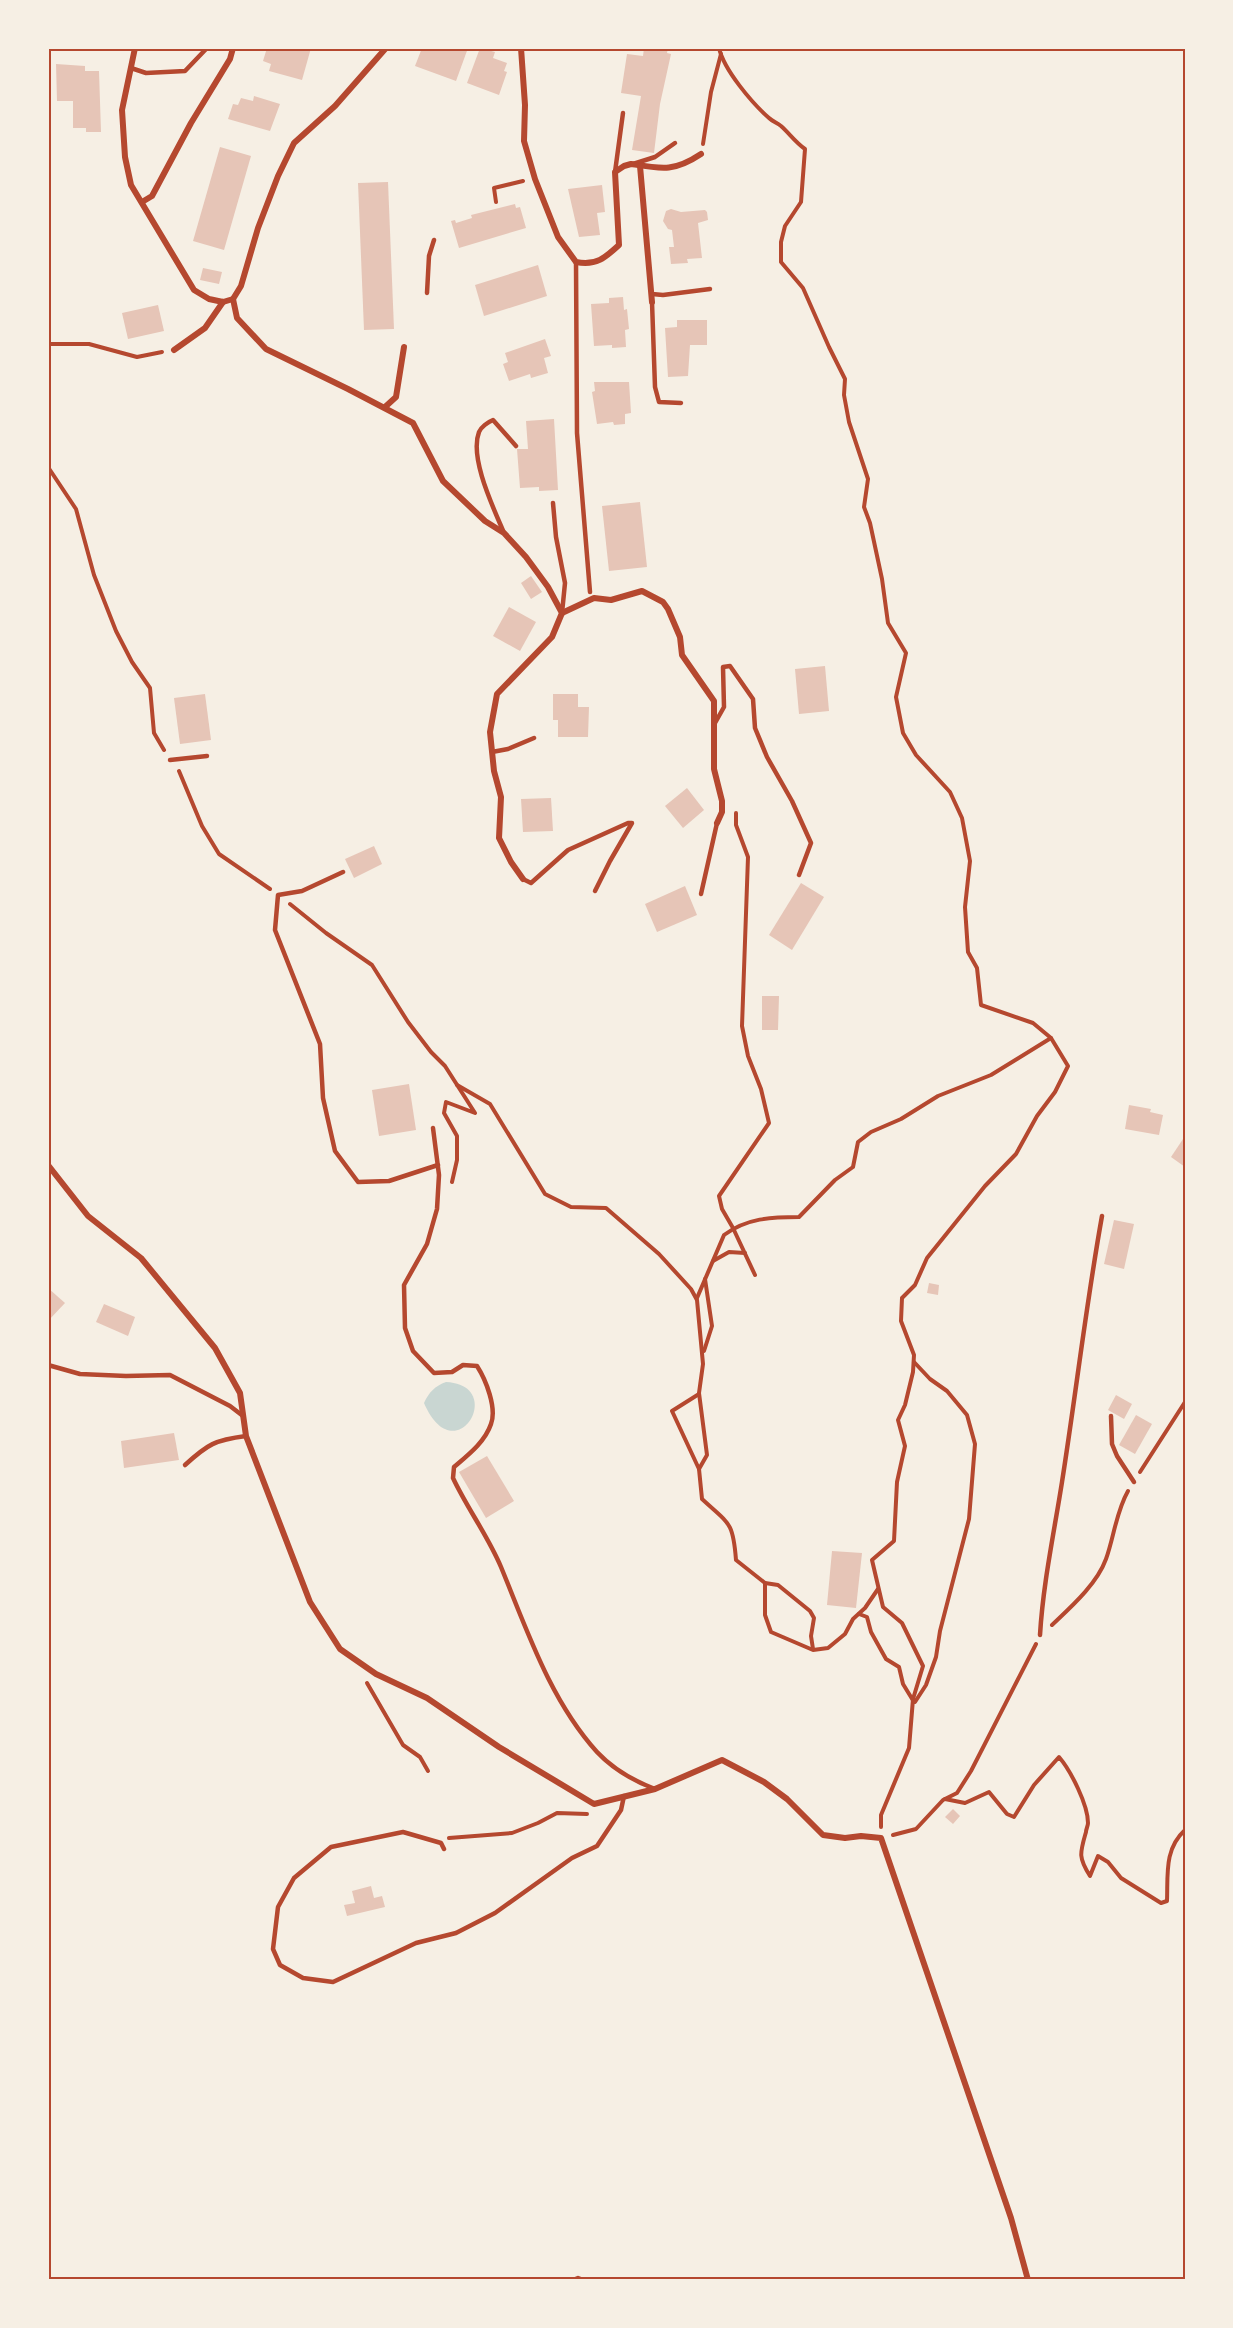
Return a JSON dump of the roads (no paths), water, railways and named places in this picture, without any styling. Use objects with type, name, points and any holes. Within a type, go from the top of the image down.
[{"type":"street","points":[[135,48],[122,110],[125,157],[131,184],[194,290],[209,299],[223,302],[233,299],[241,286],[278,176],[294,143],[335,106],[386,48]]},
{"type":"street","points":[[142,202],[153,196],[191,123],[230,59],[233,48]]},
{"type":"street","points":[[521,48],[525,105],[524,141],[535,178],[558,237],[576,262],[589,264],[605,258],[619,245],[615,172],[631,164],[671,168],[685,165],[701,154]]},
{"type":"street","points":[[640,166],[652,302]]},
{"type":"street","points":[[233,299],[237,318],[266,349],[385,407],[412,423],[443,481],[485,522],[504,533],[526,557],[543,580],[562,613]]},
{"type":"street","points":[[174,350],[205,328],[223,302]]},
{"type":"street","points":[[385,407],[396,397],[404,347]]},
{"type":"street","points":[[523,879],[499,838],[501,797],[490,732],[497,694],[552,636],[562,613],[594,598],[611,600],[642,591],[663,602],[680,637],[682,655],[714,701],[714,769],[722,801],[722,812],[717,823]]},
{"type":"street","points":[[48,1165],[88,1216],[141,1258],[215,1348],[240,1393],[246,1436],[310,1602],[340,1650],[375,1674],[427,1698],[499,1748],[594,1804],[655,1789],[722,1760],[787,1799],[824,1835],[845,1838],[861,1836],[881,1838],[1011,2218],[1028,2280]]},
{"type":"lane","points":[[131,68],[146,73],[185,71],[207,48]]},
{"type":"lane","points":[[615,172],[623,113]]},
{"type":"lane","points":[[631,164],[655,157],[675,143]]},
{"type":"lane","points":[[427,293],[429,256],[434,240]]},
{"type":"lane","points":[[576,262],[577,433],[590,592]]},
{"type":"lane","points":[[652,294],[663,295],[710,289]]},
{"type":"lane","points":[[652,302],[655,387],[659,402],[681,403]]},
{"type":"lane","points":[[504,533],[477,456],[479,432],[486,423],[493,420],[516,446]]},
{"type":"lane","points":[[554,503],[556,537],[565,583],[562,613]]},
{"type":"lane","points":[[714,726],[724,707],[723,667],[730,666],[753,699],[755,728],[767,757],[792,801],[811,843],[799,875]]},
{"type":"lane","points":[[492,752],[508,749],[534,738]]},
{"type":"lane","points":[[170,760],[207,756]]},
{"type":"lane","points":[[523,879],[531,883],[568,850],[632,823],[595,891]]},
{"type":"lane","points":[[701,894],[717,823]]},
{"type":"lane","points":[[343,872],[302,891],[278,895],[275,930],[320,1044],[323,1098],[335,1151],[358,1182],[389,1181],[438,1165]]},
{"type":"lane","points":[[433,1128],[438,1165],[436,1209],[429,1237],[404,1285],[405,1328],[413,1351],[434,1373],[452,1372],[463,1365],[477,1366],[484,1376],[491,1397],[492,1423],[482,1440],[454,1467],[453,1478],[500,1565],[534,1647],[563,1705],[598,1753],[632,1780],[655,1789]]},
{"type":"lane","points":[[1040,1635],[1041,1612],[1102,1216]]},
{"type":"lane","points":[[48,1365],[80,1374],[170,1375],[230,1406],[243,1416]]},
{"type":"lane","points":[[1111,1416],[1112,1444],[1134,1482]]},
{"type":"lane","points":[[185,1465],[207,1446],[230,1438],[246,1436]]},
{"type":"lane","points":[[444,1849],[441,1843],[403,1832],[331,1847],[294,1878],[278,1907],[273,1949],[280,1965],[303,1978],[333,1982],[416,1943],[456,1933],[495,1913],[572,1858],[597,1846],[621,1810],[624,1796]]},
{"type":"lane","points":[[573,2280],[578,2278],[583,2280]]}]
